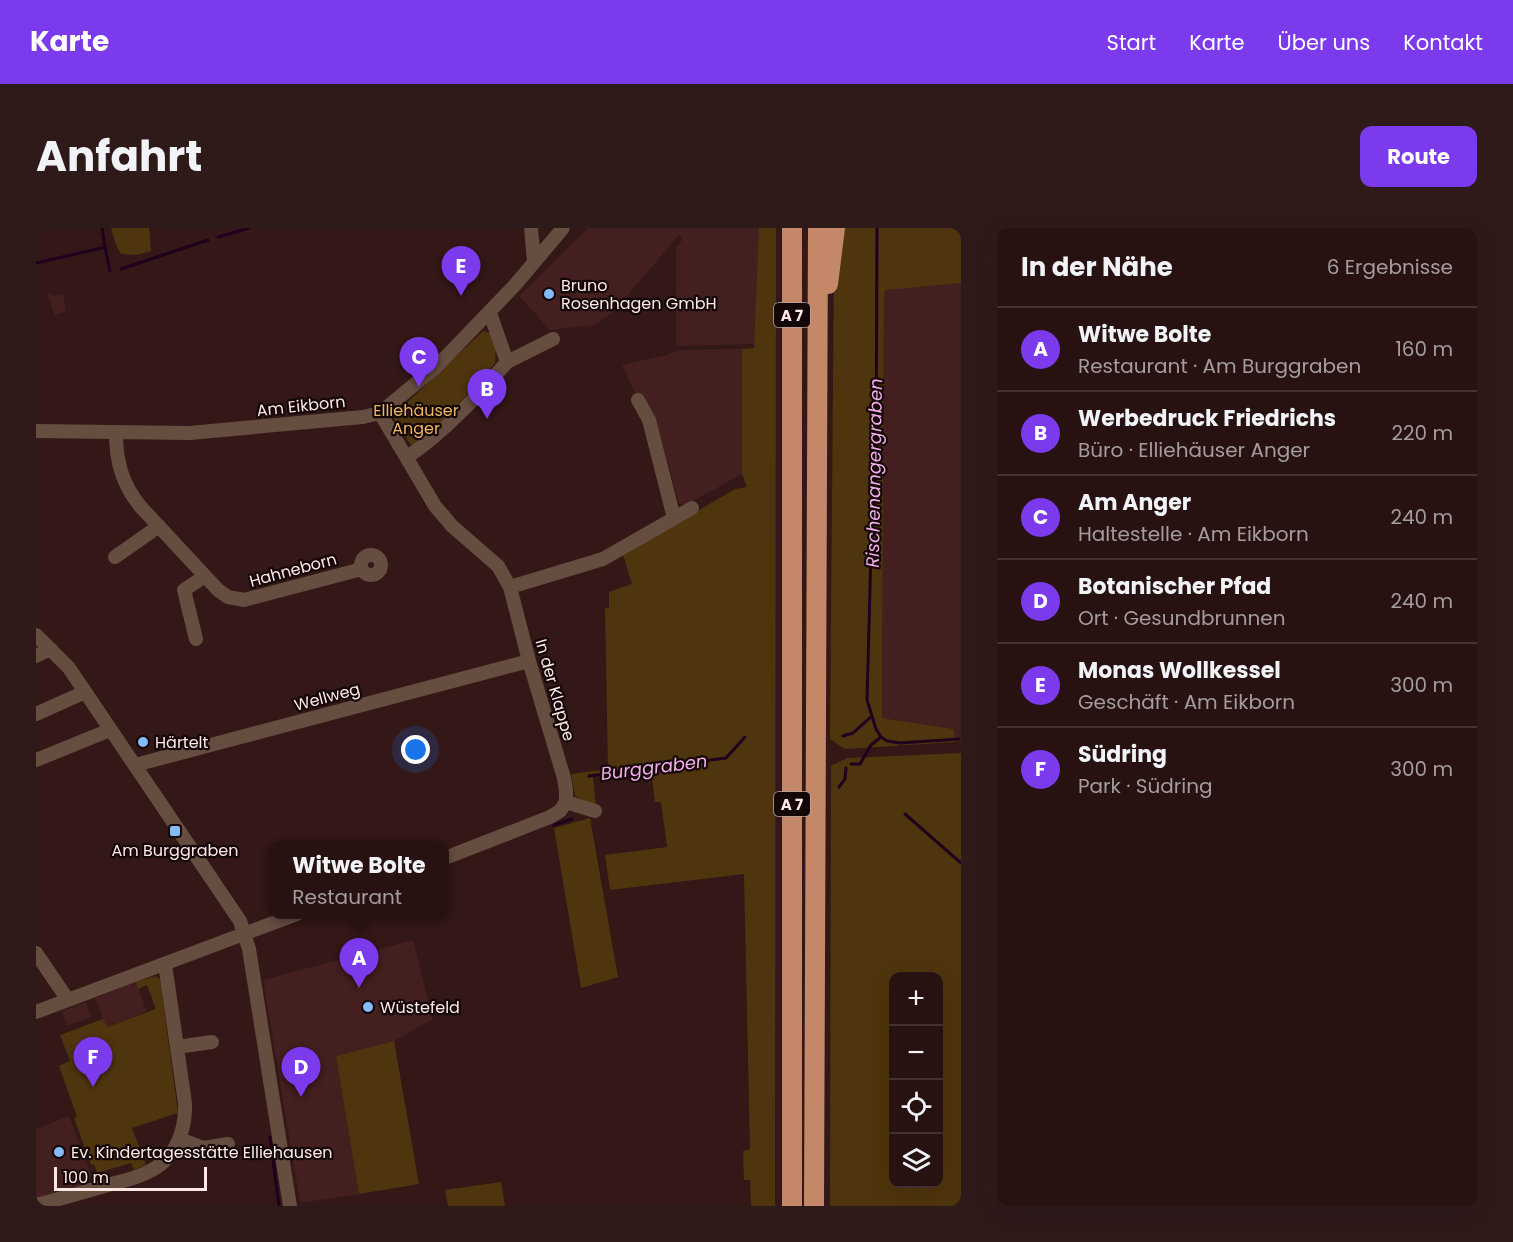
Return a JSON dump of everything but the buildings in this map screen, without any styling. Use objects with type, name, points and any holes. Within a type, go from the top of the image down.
[{"type":"highway","name":"A 7","points":[[792,228],[792,1206]]},
{"type":"highway","name":"A 7","points":[[814,1206],[818,228]]},
{"type":"highway","points":[[818,351],[835,228]]},
{"type":"street","points":[[531,228],[534,261]]},
{"type":"street","name":"Am Eikborn","points":[[36,431],[169,434],[363,417],[380,412],[437,366],[490,313],[563,228]]},
{"type":"street","points":[[490,313],[507,362]]},
{"type":"street","points":[[407,457],[420,449],[507,362],[553,339]]},
{"type":"street","points":[[638,400],[649,420],[674,518]]},
{"type":"street","name":"In der Klappe","points":[[380,412],[435,506],[452,526],[498,566],[510,587],[529,661],[564,778],[566,802]]},
{"type":"street","name":"Hahneborn","points":[[116,433],[116,454],[123,479],[134,499],[222,594],[233,599],[244,600],[362,568]]},
{"type":"street","points":[[510,587],[603,559],[692,508]]},
{"type":"street","points":[[115,557],[159,526]]},
{"type":"street","points":[[196,639],[184,590],[205,576]]},
{"type":"street","points":[[36,635],[69,668],[240,921],[249,949],[290,1206]]},
{"type":"street","points":[[36,656],[51,649]]},
{"type":"street","name":"Wellweg","points":[[135,765],[529,661]]},
{"type":"street","points":[[36,714],[85,692]]},
{"type":"street","points":[[36,760],[110,730]]},
{"type":"street","points":[[449,856],[550,817],[560,811],[566,802],[595,810]]},
{"type":"street","points":[[36,1012],[286,919]]},
{"type":"street","points":[[36,953],[68,1000]]},
{"type":"street","points":[[36,1205],[153,1170],[170,1154],[180,1139],[186,1112],[165,964]]},
{"type":"street","points":[[177,1047],[212,1042]]},
{"type":"street","points":[[180,1139],[203,1148],[228,1144]]},
{"type":"shaded area","points":[[588,228],[759,228],[755,344],[676,346],[676,247],[683,239],[679,235],[614,311],[595,325],[550,330],[519,296]]},
{"type":"shaded area","points":[[892,228],[961,228],[961,742],[955,742],[954,729],[882,718],[884,295]]},
{"type":"shaded area","points":[[48,294],[54,296],[63,294],[66,312],[54,315]]},
{"type":"shaded area","points":[[742,349],[742,474],[688,504],[679,504],[659,431],[643,396],[635,393],[622,365],[679,350]]},
{"type":"shaded area","points":[[413,940],[433,1019],[394,1041],[336,1056],[359,1194],[300,1203],[263,980]]},
{"type":"shaded area","points":[[136,982],[147,1012],[106,1027],[95,998]]},
{"type":"shaded area","points":[[86,1002],[91,1017],[67,1026],[62,1011]]},
{"type":"shaded area","name":"Ev. Kindertagesstätte Elliehausen","points":[[69,1116],[91,1175],[79,1179],[80,1186],[36,1198],[36,1129]]},
{"type":"green space","points":[[111,228],[149,228],[151,251],[135,255],[121,254]]},
{"type":"green space","points":[[759,228],[776,228],[775,1206],[751,1206],[750,1180],[744,1180],[743,1151],[750,1149],[744,874],[610,890],[605,855],[667,847],[661,802],[655,802],[651,770],[593,777],[596,807],[575,796],[571,774],[608,769],[605,608],[609,608],[609,592],[632,584],[623,555],[735,489],[747,487],[742,474],[742,349],[754,348]]},
{"type":"green space","points":[[839,228],[961,228],[961,283],[885,290],[884,295],[882,718],[954,729],[955,742],[845,749],[830,739],[834,261]]},
{"type":"green space","name":"Elliehäuser Anger","points":[[483,331],[491,333],[496,348],[495,363],[458,405],[416,445],[411,445],[395,422],[394,415]]},
{"type":"green space","points":[[961,753],[961,1206],[830,1206],[831,766],[847,758]]},
{"type":"green space","points":[[590,818],[618,977],[581,988],[554,828]]},
{"type":"green space","points":[[155,976],[160,979],[178,1113],[132,1128],[146,1165],[134,1170],[131,1163],[97,1173],[94,1164],[91,1165],[74,1118],[77,1117],[59,1066],[70,1061],[60,1035],[103,1019],[107,1027],[156,1009],[147,985],[138,989],[136,982]]},
{"type":"green space","points":[[394,1041],[419,1184],[359,1194],[336,1056]]},
{"type":"green space","points":[[501,1182],[505,1206],[448,1206],[445,1190]]},
{"type":"waterway","points":[[102,228],[105,247]]},
{"type":"waterway","points":[[218,237],[249,228]]},
{"type":"waterway","name":"Rischenangergraben","points":[[877,228],[876,471],[871,551],[867,700],[876,729],[887,741],[900,743],[959,739]]},
{"type":"waterway","points":[[121,269],[208,240]]},
{"type":"waterway","points":[[103,247],[105,247],[110,271]]},
{"type":"waterway","points":[[36,263],[102,248]]},
{"type":"waterway","name":"Burggraben","points":[[843,736],[853,733],[872,716]]},
{"type":"waterway","name":"Burggraben","points":[[589,776],[726,758],[745,737]]},
{"type":"waterway","points":[[851,764],[860,764],[871,745],[881,737]]},
{"type":"waterway","points":[[839,787],[845,779],[846,768]]},
{"type":"waterway","points":[[905,814],[961,863]]},
{"type":"waterway","name":"Burggraben","points":[[554,825],[572,819]]},
{"type":"waterway","points":[[270,1137],[279,1206]]},
{"type":"place","name":"Bruno Rosenhagen GmbH","points":[[549,294]]},
{"type":"place","name":"Monas Wollkessel","points":[[461,296]]},
{"type":"place","name":"Am Anger","points":[[419,387]]},
{"type":"place","name":"Werbedruck Friedrichs","points":[[487,419]]},
{"type":"place","name":"Härtelt","points":[[143,742]]},
{"type":"place","name":"Am Burggraben","points":[[175,831]]},
{"type":"place","name":"Witwe Bolte","points":[[359,988]]},
{"type":"place","name":"Wüstefeld","points":[[368,1007]]},
{"type":"place","name":"Südring","points":[[93,1087]]},
{"type":"place","name":"Botanischer Pfad","points":[[301,1097]]},
{"type":"place","name":"Ev. Kindertagesstätte Elliehausen","points":[[59,1152]]}]
